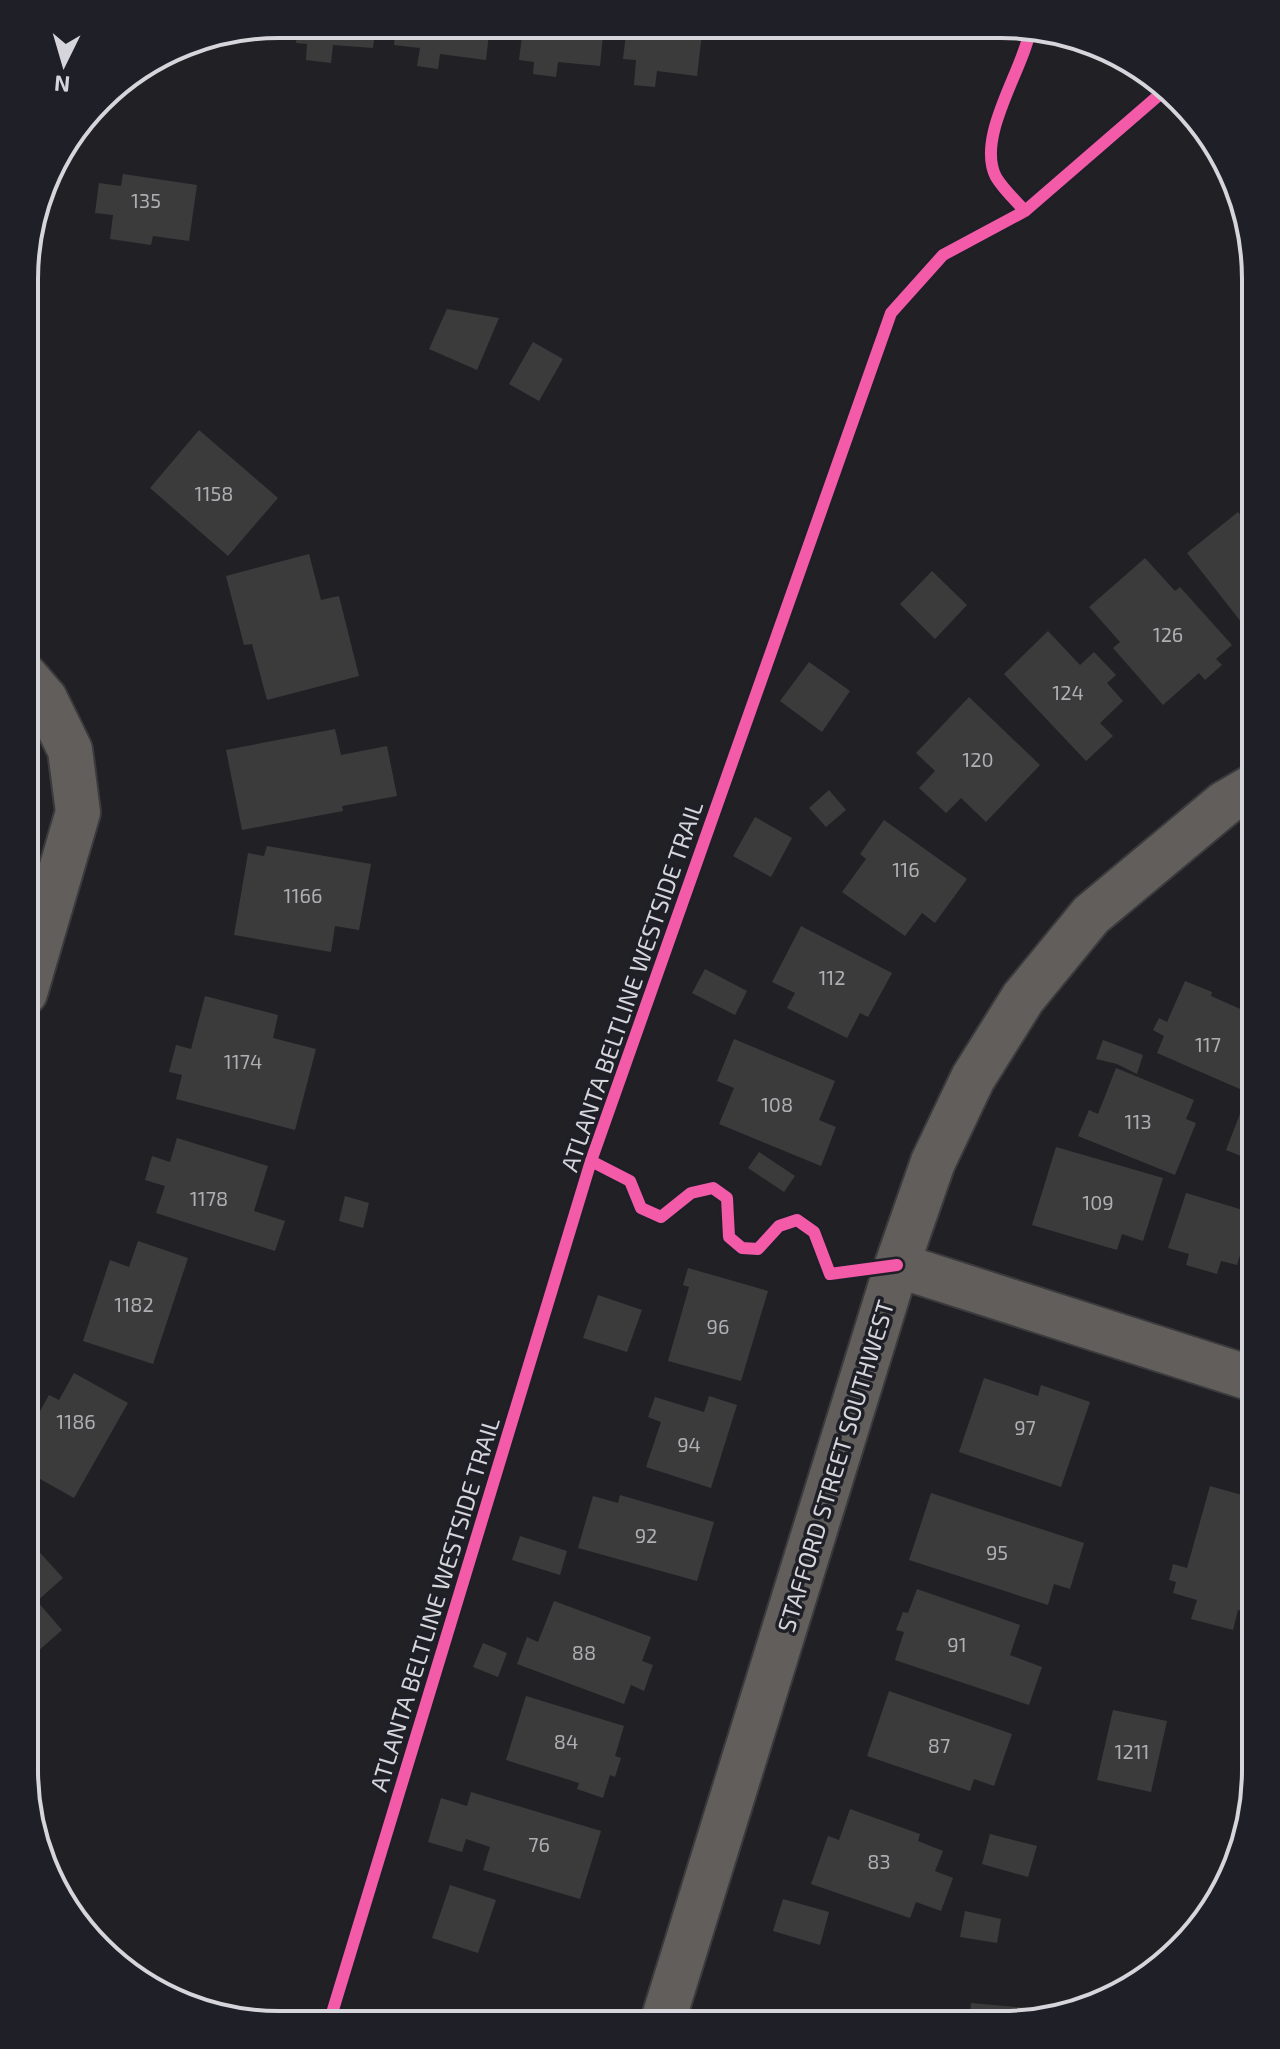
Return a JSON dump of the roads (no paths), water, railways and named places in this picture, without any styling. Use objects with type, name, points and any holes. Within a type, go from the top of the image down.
[{"type":"street","points":[[38,691],[70,750],[78,812],[38,949]]},
{"type":"street","name":"STAFFORD STREET SOUTHWEST","points":[[666,2011],[897,1265],[946,1134],[973,1078],[1023,998],[1091,915],[1225,803],[1242,793]]},
{"type":"street","points":[[897,1265],[1241,1375]]}]
